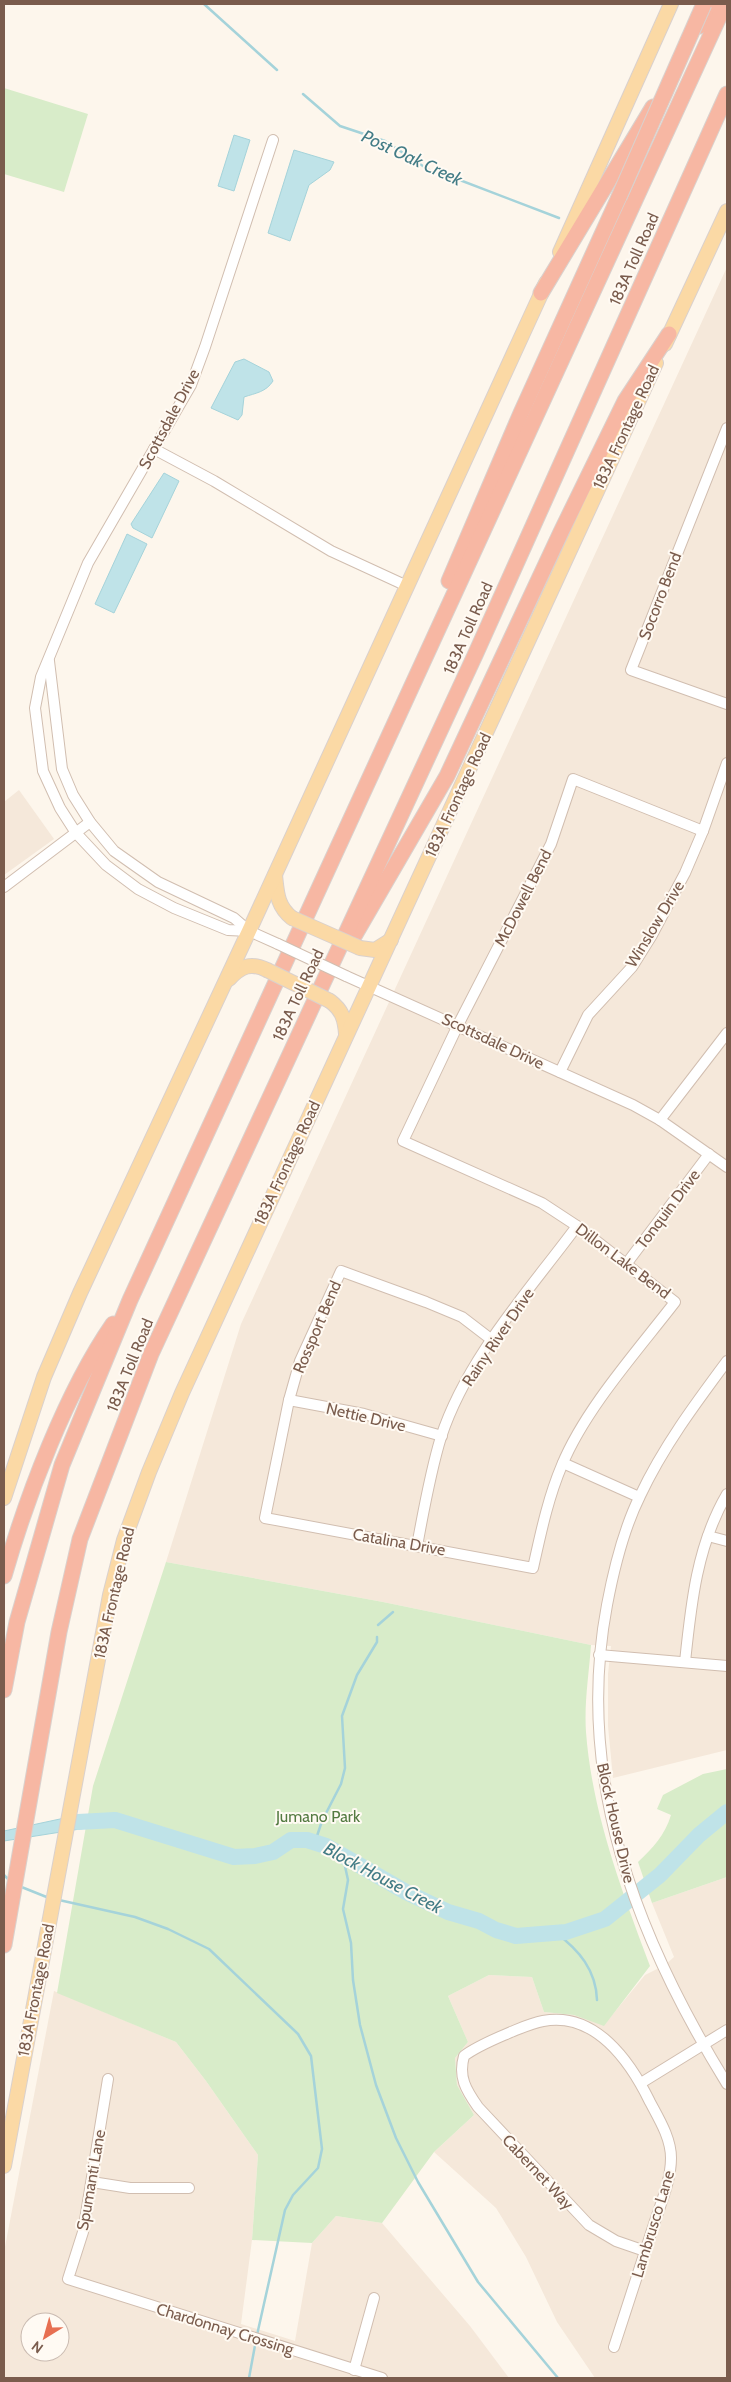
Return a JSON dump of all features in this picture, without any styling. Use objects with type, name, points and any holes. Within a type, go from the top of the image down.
[{"type":"highway","points":[[406,700],[426,636],[521,413],[704,4]]},
{"type":"highway","points":[[541,293],[713,4]]},
{"type":"highway","name":"183A Toll Road","points":[[4,1690],[17,1622],[62,1465],[130,1300],[725,4]]},
{"type":"highway","name":"183A Toll Road","points":[[4,1945],[59,1632],[80,1539],[151,1354],[476,653],[727,94]]},
{"type":"highway","points":[[307,1017],[447,776],[561,532],[625,401],[669,334]]},
{"type":"highway","points":[[4,1576],[30,1497],[66,1411],[100,1344],[130,1300]]},
{"type":"main road","points":[[4,1498],[44,1377],[76,1302],[408,586],[671,4]]},
{"type":"main road","name":"183A Frontage Road","points":[[4,2166],[104,1633],[124,1540],[149,1472],[182,1393],[346,1034],[392,939],[727,211]]},
{"type":"main road","points":[[275,874],[279,904],[284,912],[292,918],[360,948],[375,950],[392,939]]},
{"type":"main road","points":[[223,985],[244,967],[258,966],[330,1000],[339,1008],[343,1015],[346,1034]]},
{"type":"street","name":"Scottsdale Drive","points":[[249,931],[228,930],[174,908],[138,889],[106,865],[76,833],[60,808],[43,771],[35,708],[41,678],[88,563],[190,385],[273,140]]},
{"type":"street","name":"Socorro Bend","points":[[727,428],[631,670],[727,704]]},
{"type":"street","points":[[154,449],[214,481],[331,551],[408,586]]},
{"type":"street","points":[[717,451],[727,456]]},
{"type":"street","name":"Scottsdale Drive","points":[[48,659],[62,769],[73,795],[90,822],[114,851],[151,877],[234,918],[249,931],[458,1025],[660,1120],[727,1168]]},
{"type":"street","name":"Winslow Drive","points":[[560,1072],[588,1015],[632,967],[652,935],[685,874],[726,769]]},
{"type":"street","name":"McDowell Bend","points":[[403,1141],[458,1025],[551,844],[573,779],[703,832]]},
{"type":"street","points":[[4,887],[90,822]]},
{"type":"street","points":[[660,1120],[727,1034]]},
{"type":"street","name":"Dillon Lake Bend","points":[[403,1141],[542,1203],[627,1263],[675,1302],[585,1421],[563,1463],[546,1509],[533,1568]]},
{"type":"street","name":"Tonquin Drive","points":[[627,1263],[709,1154]]},
{"type":"street","name":"Rainy River Drive","points":[[416,1546],[429,1483],[442,1436],[472,1370],[492,1340],[577,1226]]},
{"type":"street","name":"Rossport Bend","points":[[265,1518],[300,1361],[341,1271],[426,1302],[462,1318],[492,1340]]},
{"type":"street","name":"Block House Drive","points":[[727,1362],[666,1447],[639,1498],[611,1580],[597,1677],[598,1742],[612,1818],[637,1907],[657,1956],[703,2045],[727,2084]]},
{"type":"street","name":"Nettie Drive","points":[[290,1400],[364,1414],[442,1436]]},
{"type":"street","points":[[563,1463],[639,1498]]},
{"type":"street","points":[[685,1662],[691,1600],[708,1536],[727,1494]]},
{"type":"street","name":"Catalina Drive","points":[[265,1518],[533,1568]]},
{"type":"street","points":[[708,1536],[727,1541]]},
{"type":"street","points":[[599,1655],[727,1666]]},
{"type":"street","name":"Lambrusco Lane","points":[[462,2064],[464,2056],[468,2053],[526,2026],[544,2020],[566,2021],[592,2028],[616,2048],[641,2083],[669,2139],[671,2158],[668,2180],[614,2347]]},
{"type":"street","points":[[641,2083],[727,2030]]},
{"type":"street","name":"Cabernet Way","points":[[462,2064],[460,2071],[464,2084],[478,2107],[554,2190],[601,2233],[645,2251]]},
{"type":"street","name":"Spumanti Lane","points":[[68,2279],[83,2232],[108,2079]]},
{"type":"street","points":[[92,2182],[130,2188],[188,2188]]},
{"type":"street","name":"Chardonnay Crossing","points":[[68,2279],[382,2378]]},
{"type":"street","points":[[354,2370],[374,2298]]},
{"type":"shaded area","points":[[727,267],[727,1750],[613,1778],[608,1726],[608,1674],[611,1646],[591,1645],[383,1602],[166,1562],[241,1324]]},
{"type":"shaded area","points":[[19,790],[54,839],[4,875],[4,802]]},
{"type":"shaded area","points":[[727,1877],[727,2378],[595,2378],[557,2322],[526,2257],[496,2208],[434,2152],[474,2115],[457,2085],[455,2058],[468,2042],[448,1996],[489,1975],[532,1977],[544,2012],[574,2015],[604,2025],[645,1975],[665,1965],[674,1957],[652,1903]]},
{"type":"shaded area","points":[[54,1991],[176,2042],[258,2155],[252,2240],[241,2324],[295,2341],[312,2243],[336,2216],[382,2223],[470,2326],[509,2378],[4,2378],[4,2252]]},
{"type":"green space","points":[[4,88],[88,114],[64,192],[4,174]]},
{"type":"green space","name":"Jumano Park","points":[[166,1562],[383,1602],[591,1645],[586,1699],[586,1732],[589,1762],[610,1851],[650,1966],[604,2026],[574,2015],[544,2012],[532,1977],[489,1975],[448,1996],[468,2042],[455,2058],[457,2085],[474,2115],[434,2152],[382,2223],[336,2216],[312,2243],[252,2240],[258,2155],[176,2042],[57,1993],[93,1786]]},
{"type":"green space","points":[[727,1769],[727,1877],[652,1903],[638,1862],[658,1841],[671,1815],[657,1809],[663,1795],[703,1774]]},
{"type":"water","points":[[234,135],[250,140],[234,191],[218,186]]},
{"type":"water","points":[[294,150],[334,162],[330,170],[309,185],[290,241],[268,233]]},
{"type":"water","points":[[244,359],[269,372],[273,381],[264,390],[244,397],[242,415],[238,420],[211,408],[235,362]]},
{"type":"water","points":[[164,473],[179,481],[152,538],[133,528],[131,524]]},
{"type":"water","points":[[127,534],[147,544],[114,613],[95,604]]},
{"type":"water","points":[[100,1814],[99,1826],[4,1841],[4,1831],[74,1816]]},
{"type":"waterway","name":"Post Oak Creek","points":[[204,4],[277,70]]},
{"type":"waterway","name":"Post Oak Creek","points":[[303,94],[340,126],[385,141],[432,172],[444,174],[559,218]]},
{"type":"waterway","points":[[378,1625],[393,1612]]},
{"type":"waterway","points":[[315,1842],[322,1821],[341,1784],[345,1768],[342,1716],[357,1675],[377,1642],[377,1637]]},
{"type":"waterway","name":"Block House Creek","points":[[78,1822],[115,1820],[234,1857],[255,1856],[273,1852],[291,1840],[307,1840],[326,1846],[406,1892],[448,1912],[479,1921],[496,1930],[516,1936],[566,1932],[605,1919],[660,1875],[699,1835],[727,1812]]},
{"type":"waterway","points":[[343,1857],[348,1880],[343,1909],[351,1943],[353,1980],[360,2025],[376,2085],[396,2138],[418,2182],[478,2282],[558,2378]]},
{"type":"waterway","points":[[4,1875],[10,1881]]},
{"type":"waterway","points":[[19,1886],[49,1898]]},
{"type":"waterway","points":[[59,1900],[135,1917],[168,1929],[209,1949],[298,2034],[311,2056],[322,2149],[318,2168],[293,2195],[285,2210],[257,2335]]},
{"type":"waterway","points":[[556,1933],[572,1946],[590,1970],[596,1989],[597,2000]]},
{"type":"waterway","points":[[249,2378],[256,2340]]}]
